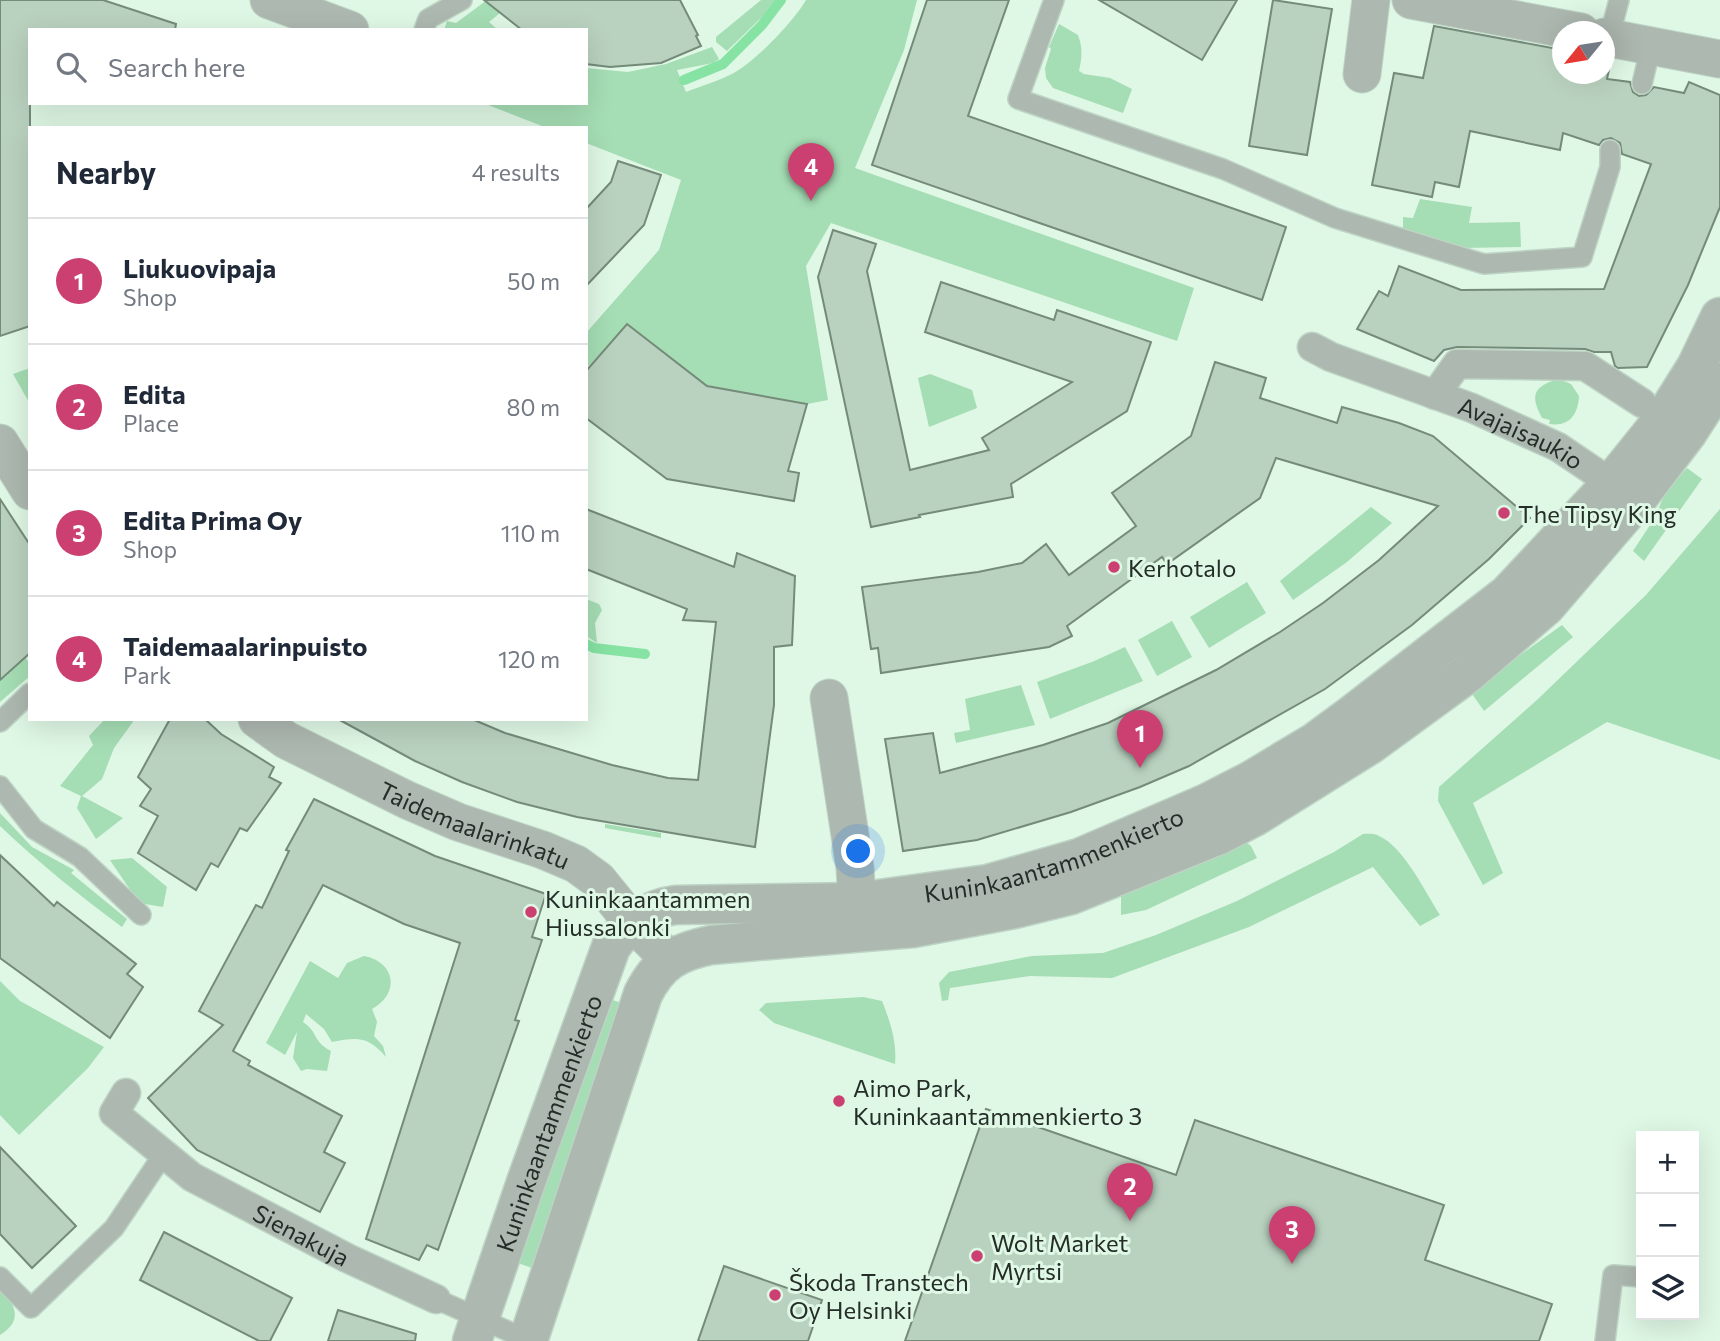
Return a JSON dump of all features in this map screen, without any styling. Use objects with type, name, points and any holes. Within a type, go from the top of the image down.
[{"type":"street","points":[[268,0],[338,28]]},
{"type":"street","points":[[1362,75],[1371,0]]},
{"type":"street","points":[[1412,0],[1552,26]]},
{"type":"street","points":[[1615,39],[1720,60]]},
{"type":"street","name":"Kuninkaantammenkierto","points":[[476,1330],[606,959],[611,947],[632,922],[660,908],[675,905],[858,918],[913,928],[1071,895],[1217,836],[1254,817],[1371,744],[1467,674],[1546,606],[1612,488],[1688,432],[1715,379],[1720,317]]},
{"type":"street","name":"Avajaisaukio","points":[[1312,347],[1331,357],[1472,408],[1558,447],[1612,488]]},
{"type":"street","name":"Avajaisaukio","points":[[1435,395],[1457,364],[1585,366],[1642,403]]},
{"type":"street","points":[[0,443],[28,488]]},
{"type":"street","points":[[828,698],[855,868],[858,918]]},
{"type":"street","name":"Taidemaalarinkatu","points":[[260,721],[286,740],[407,800],[458,822],[543,850],[576,864],[598,880],[632,922],[669,959]]},
{"type":"street","name":"Kuninkaantammenkierto","points":[[528,1340],[643,994],[669,959],[686,950],[858,918]]},
{"type":"street","name":"Sienakuja","points":[[126,1093],[114,1113],[192,1177],[347,1258],[436,1299]]},
{"type":"lane","points":[[425,28],[428,19],[462,0]]},
{"type":"lane","points":[[1054,0],[1018,99],[1223,169],[1335,218],[1484,264],[1582,257],[1610,167],[1610,150]]},
{"type":"lane","points":[[1606,21],[1619,0]]},
{"type":"lane","points":[[1642,84],[1651,46]]},
{"type":"lane","points":[[0,722],[28,695]]},
{"type":"lane","points":[[0,786],[34,828],[80,857],[141,915]]},
{"type":"lane","points":[[0,1277],[31,1308],[114,1228],[163,1155]]},
{"type":"lane","points":[[1605,1341],[1612,1275],[1636,1277]]},
{"type":"lane","name":"Sienakuja","points":[[436,1299],[476,1330],[528,1340]]},
{"type":"green space","points":[[487,0],[500,13],[489,22],[496,28],[445,28],[447,21],[456,23]]},
{"type":"green space","points":[[761,0],[775,0],[762,17],[727,51],[716,42],[716,37]]},
{"type":"green space","points":[[806,0],[917,0],[904,50],[855,168],[1194,288],[1177,341],[831,223],[806,266],[828,400],[807,404],[707,386],[628,324],[588,367],[588,331],[659,250],[681,180],[588,144],[588,126],[542,126],[488,105],[588,105],[588,68],[628,72],[666,64],[712,47],[719,59],[713,63],[677,70],[686,92],[741,69],[783,30]]},
{"type":"green space","points":[[1059,24],[1078,35],[1082,53],[1079,71],[1110,78],[1132,89],[1123,113],[1053,88],[1046,78],[1045,68],[1051,49],[1049,47]]},
{"type":"green space","points":[[1420,199],[1472,207],[1469,223],[1520,222],[1521,247],[1460,248],[1403,230],[1403,217],[1413,218]]},
{"type":"green space","points":[[28,369],[28,400],[13,374]]},
{"type":"green space","points":[[930,374],[972,390],[977,408],[929,427],[918,378]]},
{"type":"green space","points":[[1558,379],[1571,384],[1579,396],[1577,409],[1571,418],[1562,424],[1549,424],[1550,420],[1542,418],[1538,410],[1536,393],[1543,385]]},
{"type":"green space","points":[[1687,468],[1702,479],[1644,561],[1633,551],[1652,522],[1666,492]]},
{"type":"green space","points":[[1371,507],[1392,523],[1347,562],[1293,600],[1280,581]]},
{"type":"green space","points":[[1720,509],[1720,760],[1607,722],[1473,803],[1503,873],[1483,885],[1438,801],[1439,787],[1538,699],[1646,595]]},
{"type":"green space","points":[[1247,582],[1266,613],[1209,648],[1190,617]]},
{"type":"green space","points":[[588,600],[599,604],[602,610],[595,623],[597,643],[588,637]]},
{"type":"green space","points":[[1172,621],[1192,657],[1157,676],[1138,640]]},
{"type":"green space","points":[[1562,625],[1573,637],[1484,711],[1470,691]]},
{"type":"green space","points":[[1125,647],[1143,681],[1050,719],[1037,682]]},
{"type":"green space","points":[[25,657],[28,661],[28,678],[0,702],[0,680]]},
{"type":"green space","points":[[1021,685],[1035,725],[956,743],[954,733],[970,730],[965,699]]},
{"type":"green space","points":[[103,721],[134,721],[114,748],[102,779],[82,796],[123,818],[96,839],[77,808],[81,796],[60,786],[93,745],[89,736]]},
{"type":"green space","points":[[0,813],[32,847],[74,870],[71,873],[127,919],[122,927],[29,853],[0,826]]},
{"type":"green space","points":[[605,824],[661,833],[661,838],[605,828]]},
{"type":"green space","points":[[1363,834],[1377,835],[1397,850],[1440,915],[1420,926],[1373,867],[1249,927],[1112,978],[1030,976],[950,988],[948,1000],[942,1001],[939,983],[949,972],[1032,956],[1103,953],[1156,935],[1237,901],[1334,852]]},
{"type":"green space","points":[[1243,840],[1251,846],[1257,858],[1146,910],[1121,915],[1121,889]]},
{"type":"green space","points":[[132,858],[167,887],[163,907],[139,903],[110,860]]},
{"type":"green space","points":[[364,956],[383,965],[391,979],[387,995],[372,1009],[377,1022],[374,1036],[383,1046],[386,1057],[374,1045],[362,1040],[332,1042],[324,1029],[306,1014],[303,1022],[321,1044],[331,1051],[327,1071],[301,1071],[293,1058],[297,1032],[285,1055],[266,1043],[310,961],[338,978],[347,963]]},
{"type":"green space","points":[[0,981],[20,1001],[104,1047],[88,1068],[19,1135],[0,1115]]},
{"type":"green space","points":[[603,997],[622,1003],[532,1268],[512,1261]]},
{"type":"green space","points":[[863,997],[882,1001],[892,1032],[895,1064],[774,1023],[759,1010],[766,1003]]},
{"type":"green space","points":[[0,1287],[13,1306],[15,1318],[0,1335]]},
{"type":"building","points":[[0,0],[103,0],[176,24],[175,28],[28,28],[28,327],[0,336]]},
{"type":"building","points":[[484,0],[680,0],[701,46],[661,63],[610,67],[588,64],[588,28],[519,28]]},
{"type":"building","points":[[927,0],[1009,0],[968,116],[1286,227],[1262,300],[872,165]]},
{"type":"building","points":[[1099,0],[1237,0],[1202,60]]},
{"type":"building","points":[[1273,0],[1332,9],[1307,155],[1249,146]]},
{"type":"building","points":[[1434,26],[1552,48],[1552,84],[1615,84],[1615,80],[1630,82],[1633,92],[1639,96],[1646,95],[1654,87],[1684,93],[1689,82],[1720,95],[1720,207],[1688,285],[1647,367],[1618,368],[1611,352],[1585,349],[1457,347],[1444,350],[1434,361],[1357,329],[1379,291],[1388,296],[1399,266],[1461,290],[1604,289],[1651,164],[1622,154],[1620,143],[1611,138],[1603,140],[1599,145],[1563,133],[1560,150],[1470,131],[1459,187],[1435,182],[1432,197],[1372,185],[1394,73],[1423,78]]},
{"type":"building","points":[[618,161],[661,175],[644,225],[588,284],[588,207],[611,182]]},
{"type":"building","points":[[833,230],[876,244],[867,271],[910,470],[989,450],[982,438],[1072,382],[925,332],[941,282],[1054,320],[1057,310],[1151,342],[1127,411],[1011,484],[1013,497],[871,527],[818,277]]},
{"type":"building","points":[[627,324],[707,386],[807,404],[788,471],[799,473],[794,501],[667,479],[588,420],[588,369]]},
{"type":"building","points":[[1215,362],[1266,378],[1260,398],[1337,423],[1342,407],[1433,436],[1530,518],[1489,559],[1412,625],[1325,689],[1189,766],[1071,812],[977,840],[903,851],[885,739],[933,733],[940,773],[1043,745],[1108,723],[1216,670],[1280,632],[1379,560],[1438,506],[1276,458],[1260,498],[1167,564],[1162,557],[1067,626],[1072,636],[1049,647],[881,673],[878,648],[871,649],[862,587],[978,572],[1022,563],[1046,544],[1069,575],[1136,526],[1112,493],[1191,436]]},
{"type":"building","points":[[0,499],[28,542],[28,655],[0,680]]},
{"type":"building","points":[[588,510],[734,567],[737,553],[795,576],[792,645],[774,647],[774,705],[755,847],[577,817],[517,802],[415,761],[342,721],[477,721],[505,733],[612,765],[668,778],[698,780],[716,622],[683,620],[687,609],[588,570]]},
{"type":"building","points":[[169,721],[207,721],[221,734],[274,767],[269,777],[281,783],[247,831],[240,828],[218,867],[211,863],[196,890],[138,853],[158,816],[140,806],[151,789],[138,777]]},
{"type":"building","points":[[314,799],[435,856],[546,894],[532,937],[542,940],[515,1020],[519,1021],[438,1250],[427,1245],[419,1260],[366,1239],[460,943],[404,924],[323,885],[233,1051],[250,1061],[248,1065],[342,1116],[324,1152],[345,1163],[320,1212],[197,1150],[148,1098],[223,1025],[199,1011],[256,905],[262,908],[289,851],[286,850]]},
{"type":"building","points":[[0,855],[54,906],[57,902],[136,964],[127,974],[143,987],[110,1038],[0,958]]},
{"type":"building","points":[[986,1109],[1176,1175],[1195,1120],[1444,1205],[1425,1260],[1552,1304],[1539,1341],[905,1341]]},
{"type":"building","points":[[0,1147],[76,1226],[32,1268],[0,1234]]},
{"type":"building","points":[[164,1232],[292,1298],[270,1341],[259,1341],[140,1280]]},
{"type":"building","points":[[724,1266],[822,1300],[808,1341],[698,1341]]},
{"type":"building","points":[[338,1310],[416,1334],[415,1341],[328,1341]]},
{"type":"waterway","points":[[684,80],[723,64],[762,25],[781,0]]},
{"type":"waterway","points":[[588,645],[645,654]]},
{"type":"place","name":"Taidemaalarinpuisto","points":[[811,201]]},
{"type":"place","name":"The Tipsy King","points":[[1504,513]]},
{"type":"place","name":"Kerhotalo","points":[[1114,567]]},
{"type":"place","name":"Liukuovipaja","points":[[1140,768]]},
{"type":"place","name":"Kuninkaantammen Hiussalonki","points":[[531,912]]},
{"type":"place","name":"Aimo Park, Kuninkaantammenkierto 3","points":[[839,1101]]},
{"type":"place","name":"Edita","points":[[1130,1221]]},
{"type":"place","name":"Wolt Market Myrtsi","points":[[977,1256]]},
{"type":"place","name":"Edita Prima Oy","points":[[1292,1264]]},
{"type":"place","name":"Škoda Transtech Oy Helsinki","points":[[775,1295]]}]
